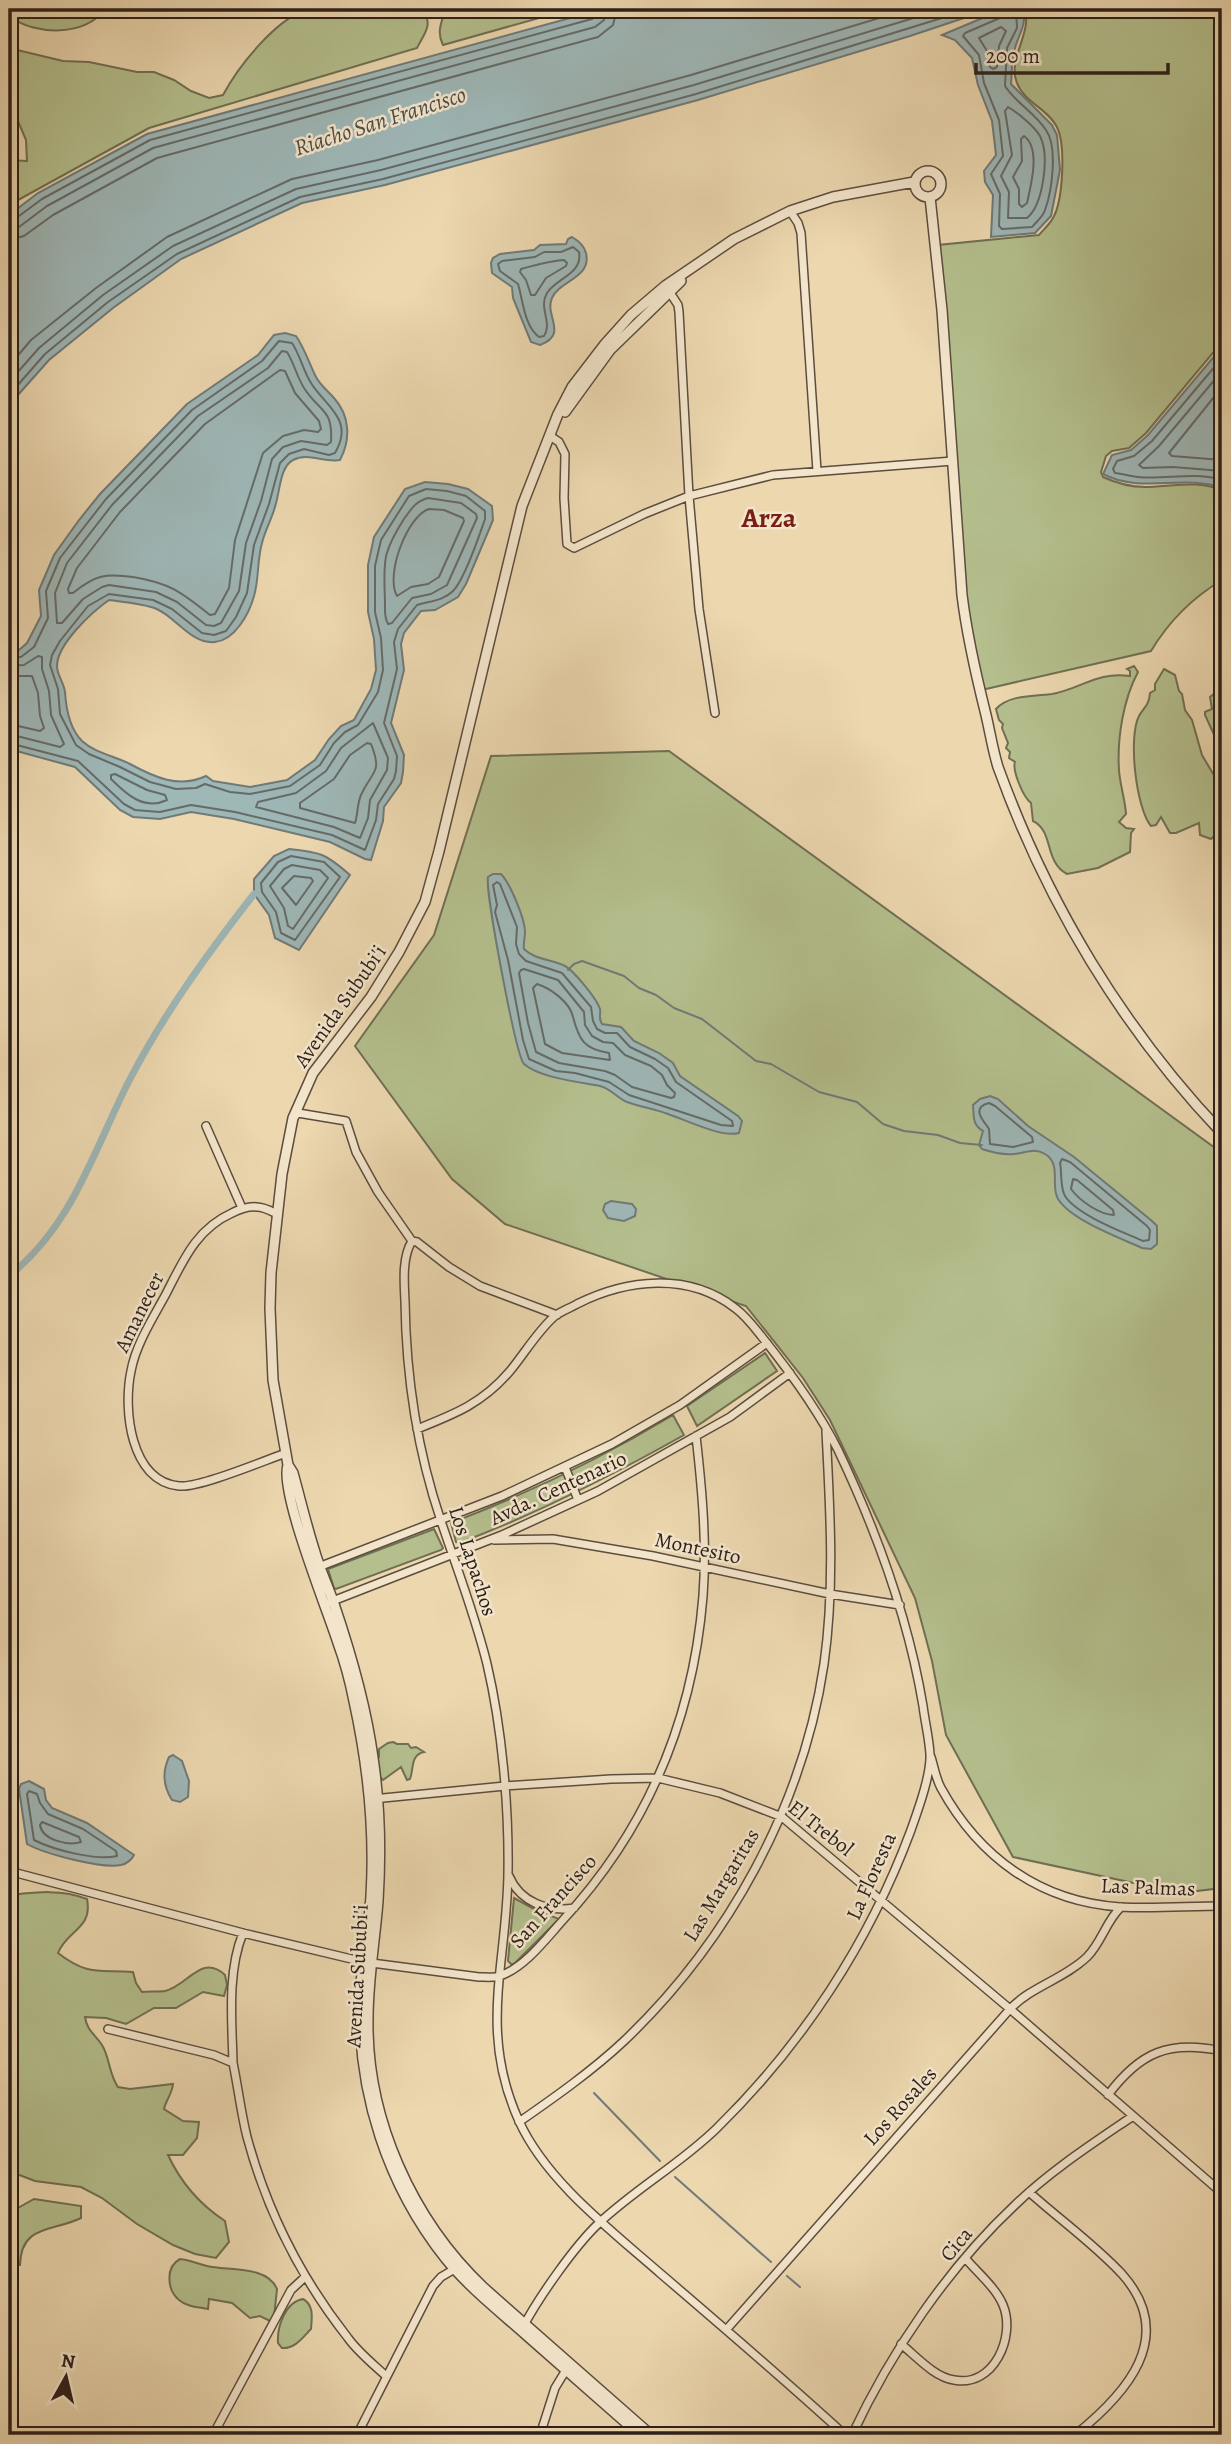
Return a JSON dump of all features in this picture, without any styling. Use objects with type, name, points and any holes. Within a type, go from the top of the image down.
[{"type":"street","points":[[930,170],[937,174],[941,181],[940,190],[930,197],[918,193],[914,182],[922,172],[930,170]]},
{"type":"street","name":"Avenida Sububi'i","points":[[652,2435],[479,2293],[458,2266],[436,2245],[407,2199],[380,2137],[368,2092],[361,2046],[360,1997],[368,1962],[373,1799],[354,1701],[329,1602],[289,1491],[286,1472],[288,1465],[273,1380],[270,1346],[271,1273],[277,1214],[286,1147],[293,1118],[313,1073],[371,997],[399,952],[425,902],[522,506],[572,387],[631,315],[702,266],[705,260],[734,239],[790,211],[859,191],[914,182]]},
{"type":"street","points":[[930,197],[966,631],[998,765],[1055,897],[1089,960],[1169,1073],[1222,1133]]},
{"type":"street","points":[[790,211],[801,233],[817,471]]},
{"type":"street","points":[[667,288],[678,305],[679,312],[689,496],[701,623],[715,713]]},
{"type":"street","points":[[550,436],[559,442],[565,454],[564,498],[567,544],[570,547],[578,547],[644,514],[689,496],[773,475],[953,461]]},
{"type":"street","points":[[293,1118],[298,1113],[346,1121],[356,1152],[378,1192],[412,1241],[480,1286],[557,1314],[509,1372],[476,1403],[416,1429]]},
{"type":"street","points":[[206,1126],[242,1208],[258,1207],[277,1214]]},
{"type":"street","name":"Amanecer","points":[[242,1208],[204,1231],[190,1248],[138,1348],[131,1370],[127,1402],[136,1448],[146,1469],[163,1482],[181,1486],[200,1483],[286,1453]]},
{"type":"street","name":"Los Lapachos","points":[[412,1241],[406,1259],[406,1344],[416,1429],[440,1519],[473,1613],[487,1663],[505,1786],[508,1873],[495,2032],[499,2060],[519,2122],[549,2168],[601,2221],[845,2435]]},
{"type":"street","name":"La Floresta","points":[[523,2327],[542,2295],[601,2221],[687,2156],[718,2127],[774,2068],[836,1983],[901,1857],[925,1788],[931,1757],[911,1645],[873,1526],[825,1427],[790,1373],[745,1316],[733,1305],[697,1289],[662,1283],[631,1284],[603,1292],[557,1314]]},
{"type":"street","name":"Avda. Centenario","points":[[316,1568],[502,1496],[612,1444],[675,1408],[767,1343]]},
{"type":"street","name":"Avda. Centenario","points":[[329,1602],[453,1555],[578,1500],[636,1471],[730,1417],[790,1373]]},
{"type":"street","name":"Las Margaritas","points":[[519,2122],[552,2100],[649,2017],[690,1968],[739,1898],[782,1817],[802,1757],[824,1664],[832,1542],[825,1427]]},
{"type":"street","name":"San Francisco","points":[[498,1977],[516,1967],[575,1908],[607,1868],[624,1843],[658,1778],[676,1736],[691,1682],[703,1594],[702,1489],[696,1436]]},
{"type":"street","points":[[565,1467],[578,1500]]},
{"type":"street","name":"Montesito","points":[[487,1541],[553,1539],[830,1594],[900,1605]]},
{"type":"street","name":"Las Palmas","points":[[931,1757],[940,1786],[974,1837],[993,1856],[1037,1885],[1059,1894],[1121,1907],[1222,1906]]},
{"type":"street","name":"El Trebol","points":[[373,1799],[505,1786],[658,1778],[720,1793],[782,1817],[1010,2009],[1222,2193]]},
{"type":"street","points":[[925,1788],[929,1783],[940,1786]]},
{"type":"street","points":[[9,1871],[243,1933],[368,1962],[479,1977],[498,1977]]},
{"type":"street","points":[[508,1873],[518,1892],[528,1899],[558,1910],[575,1908]]},
{"type":"street","points":[[1098,1904],[1105,1909],[1110,1921]]},
{"type":"street","name":"Los Rosales","points":[[726,2330],[1021,1997],[1062,1976],[1083,1961],[1098,1944],[1121,1907]]},
{"type":"street","points":[[243,1933],[236,1957],[233,1994],[233,2063],[246,2134],[260,2180],[284,2240],[305,2277],[349,2340],[386,2376]]},
{"type":"street","points":[[108,2029],[214,2055],[233,2063]]},
{"type":"street","points":[[1108,2095],[1124,2074],[1154,2054],[1170,2048],[1193,2047],[1222,2051]]},
{"type":"street","name":"Cica","points":[[852,2435],[872,2392],[901,2344],[931,2301],[966,2259],[1029,2192],[1072,2157],[1133,2116]]},
{"type":"street","points":[[1029,2192],[1122,2274],[1141,2303],[1145,2322],[1145,2344],[1140,2361],[1130,2379],[1117,2399],[1076,2435]]},
{"type":"street","points":[[901,2344],[937,2373],[955,2381],[979,2376],[994,2362],[1003,2349],[1007,2320],[1002,2303],[966,2259]]},
{"type":"street","points":[[357,2435],[433,2286],[458,2266]]},
{"type":"street","points":[[213,2435],[290,2290],[305,2277]]},
{"type":"street","name":"Avenida Sububi'i","points":[[523,2327],[566,2370],[640,2435]]},
{"type":"street","points":[[540,2435],[555,2388],[566,2370]]},
{"type":"green space","points":[[10,9],[105,9],[97,18],[86,24],[74,28],[47,30],[21,23],[11,17]]},
{"type":"green space","points":[[306,9],[423,9],[428,25],[417,48],[149,128],[9,205],[9,160],[27,161],[26,140],[9,100],[9,48],[63,61],[89,62],[137,72],[154,72],[209,98],[223,95],[258,46],[282,24]]},
{"type":"green space","points":[[445,9],[571,9],[443,45],[440,31]]},
{"type":"green space","points":[[1025,9],[1222,9],[1222,342],[1146,433],[1129,448],[1112,451],[1106,456],[1101,472],[1103,477],[1134,486],[1195,484],[1222,491],[1222,580],[1182,611],[1151,651],[984,689],[970,633],[961,547],[938,245],[1039,235],[1052,220],[1056,210],[1062,173],[1060,135],[1048,115],[1020,90],[1015,74],[1025,28]]},
{"type":"green space","points":[[1134,666],[1138,672],[1125,707],[1119,758],[1126,814],[1119,822],[1126,828],[1134,829],[1131,833],[1130,852],[1098,868],[1067,874],[1055,862],[1044,832],[1033,821],[1031,803],[1019,783],[1015,762],[1009,758],[1003,724],[996,709],[1007,701],[1062,692],[1098,678],[1130,676],[1127,669]]},
{"type":"green space","points":[[1164,669],[1175,675],[1202,755],[1222,789],[1219,831],[1211,839],[1200,835],[1199,823],[1176,833],[1170,833],[1161,817],[1156,825],[1151,826],[1141,804],[1135,772],[1136,726]]},
{"type":"green space","points":[[1222,688],[1222,752],[1205,712],[1212,709],[1210,697]]},
{"type":"green space","points":[[669,751],[1222,1153],[1222,1888],[1180,1893],[1013,1857],[946,1735],[932,1661],[915,1598],[830,1420],[803,1378],[746,1306],[505,1224],[452,1179],[355,1046],[434,935],[491,756]]},
{"type":"green space","points":[[765,1353],[777,1371],[697,1426],[687,1406]]},
{"type":"green space","points":[[673,1415],[684,1435],[545,1507],[488,1532],[456,1542],[451,1523],[565,1474]]},
{"type":"green space","points":[[434,1529],[443,1548],[441,1550],[334,1588],[328,1569]]},
{"type":"green space","points":[[393,1742],[408,1744],[411,1748],[416,1747],[424,1752],[414,1759],[410,1779],[407,1780],[401,1767],[383,1780],[379,1776],[375,1760],[379,1757],[379,1749]]},
{"type":"green space","points":[[9,1888],[12,1895],[59,1893],[87,1899],[88,1909],[83,1923],[58,1953],[87,1969],[133,1972],[142,1992],[173,1988],[202,1969],[216,1969],[225,1975],[227,1985],[224,1996],[203,1992],[176,2008],[154,2008],[126,2024],[106,2018],[85,2017],[89,2029],[105,2050],[118,2087],[130,2089],[173,2084],[164,2109],[183,2121],[199,2122],[197,2138],[183,2155],[168,2155],[192,2192],[225,2221],[229,2242],[216,2258],[195,2254],[173,2245],[81,2187],[35,2181],[9,2171]]},
{"type":"green space","points":[[514,1898],[559,1919],[511,1964],[508,1961]]},
{"type":"green space","points":[[34,2199],[81,2206],[81,2218],[32,2236],[26,2242],[20,2265],[9,2264],[9,2213]]},
{"type":"green space","points":[[180,2259],[207,2266],[256,2272],[265,2276],[277,2289],[274,2317],[270,2321],[260,2316],[250,2318],[232,2303],[209,2299],[208,2309],[182,2302],[175,2296],[169,2279],[172,2267]]},
{"type":"green space","points":[[303,2299],[311,2308],[311,2329],[295,2345],[282,2348],[278,2337],[283,2316],[291,2305]]},
{"type":"water","name":"Riacho San Francisco","points":[[603,9],[991,9],[698,100],[385,185],[302,203],[181,259],[113,308],[49,360],[9,405],[9,215],[38,193],[147,134]]},
{"type":"water","points":[[1004,9],[1023,9],[1024,15],[1013,57],[1011,84],[1052,125],[1057,135],[1060,170],[1051,216],[1035,233],[991,237],[993,195],[985,182],[984,171],[996,155],[992,121],[978,85],[972,58],[955,40],[942,35]]},
{"type":"water","points":[[572,237],[585,250],[587,261],[580,273],[552,298],[550,305],[554,324],[553,336],[540,345],[531,342],[513,298],[512,287],[492,273],[491,263],[493,258],[500,254],[534,250],[540,245],[566,244]]},
{"type":"water","points":[[285,333],[296,336],[318,380],[343,412],[347,428],[346,444],[340,460],[299,458],[285,468],[275,508],[262,543],[254,596],[240,625],[222,640],[206,642],[190,634],[159,610],[141,604],[109,600],[85,620],[69,639],[59,657],[57,669],[72,724],[82,741],[93,749],[167,780],[196,780],[206,776],[213,781],[250,787],[287,780],[315,760],[341,726],[354,720],[371,689],[376,670],[374,639],[368,612],[368,565],[374,537],[405,489],[425,482],[468,489],[492,506],[493,520],[458,597],[435,610],[421,611],[404,633],[401,644],[404,670],[391,723],[404,755],[403,772],[401,783],[384,807],[383,821],[371,860],[330,842],[234,819],[191,812],[160,819],[133,817],[120,810],[75,767],[9,749],[9,650],[19,650],[27,643],[41,616],[39,590],[54,555],[100,494],[187,404],[258,355],[274,335]]},
{"type":"water","points":[[1222,347],[1222,488],[1193,483],[1132,483],[1103,474],[1112,455],[1131,450],[1148,435]]},
{"type":"water","points":[[289,849],[322,855],[350,875],[299,950],[275,938],[269,915],[254,894],[254,879],[274,856]]},
{"type":"water","points":[[501,874],[509,885],[523,919],[524,949],[569,969],[598,1004],[602,1024],[621,1027],[634,1041],[673,1063],[680,1076],[738,1116],[742,1121],[739,1133],[723,1133],[704,1128],[627,1102],[604,1087],[550,1076],[524,1064],[508,1005],[496,940],[488,889],[488,877]]},
{"type":"water","points":[[990,1096],[998,1099],[1028,1126],[1074,1157],[1152,1221],[1157,1226],[1157,1244],[1151,1249],[1142,1248],[1097,1228],[1064,1207],[1056,1194],[1053,1163],[1045,1154],[1034,1151],[1006,1154],[982,1149],[979,1145],[983,1131],[975,1123],[973,1105]]},
{"type":"water","points":[[611,1201],[632,1204],[636,1209],[635,1216],[624,1221],[608,1218],[603,1210],[605,1204]]},
{"type":"water","points":[[173,1755],[182,1761],[189,1781],[188,1797],[180,1802],[172,1800],[165,1784],[165,1768],[169,1757]]},
{"type":"water","points":[[29,1781],[44,1789],[46,1800],[52,1808],[87,1823],[134,1855],[132,1858],[121,1865],[101,1865],[60,1856],[27,1844],[19,1789],[21,1784]]},
{"type":"waterway","points":[[9,1276],[31,1256],[66,1210],[130,1079],[158,1030],[204,961],[254,894]]},
{"type":"waterway","points":[[568,970],[582,961],[624,976],[674,1008],[702,1019],[756,1061],[771,1064],[819,1092],[857,1102],[883,1124],[904,1131],[938,1135],[960,1143],[982,1145]]},
{"type":"waterway","points":[[594,2093],[660,2161]]},
{"type":"waterway","points":[[675,2177],[771,2262]]},
{"type":"waterway","points":[[787,2276],[800,2287]]},
{"type":"district","name":"Arza","points":[[769,518]]}]
